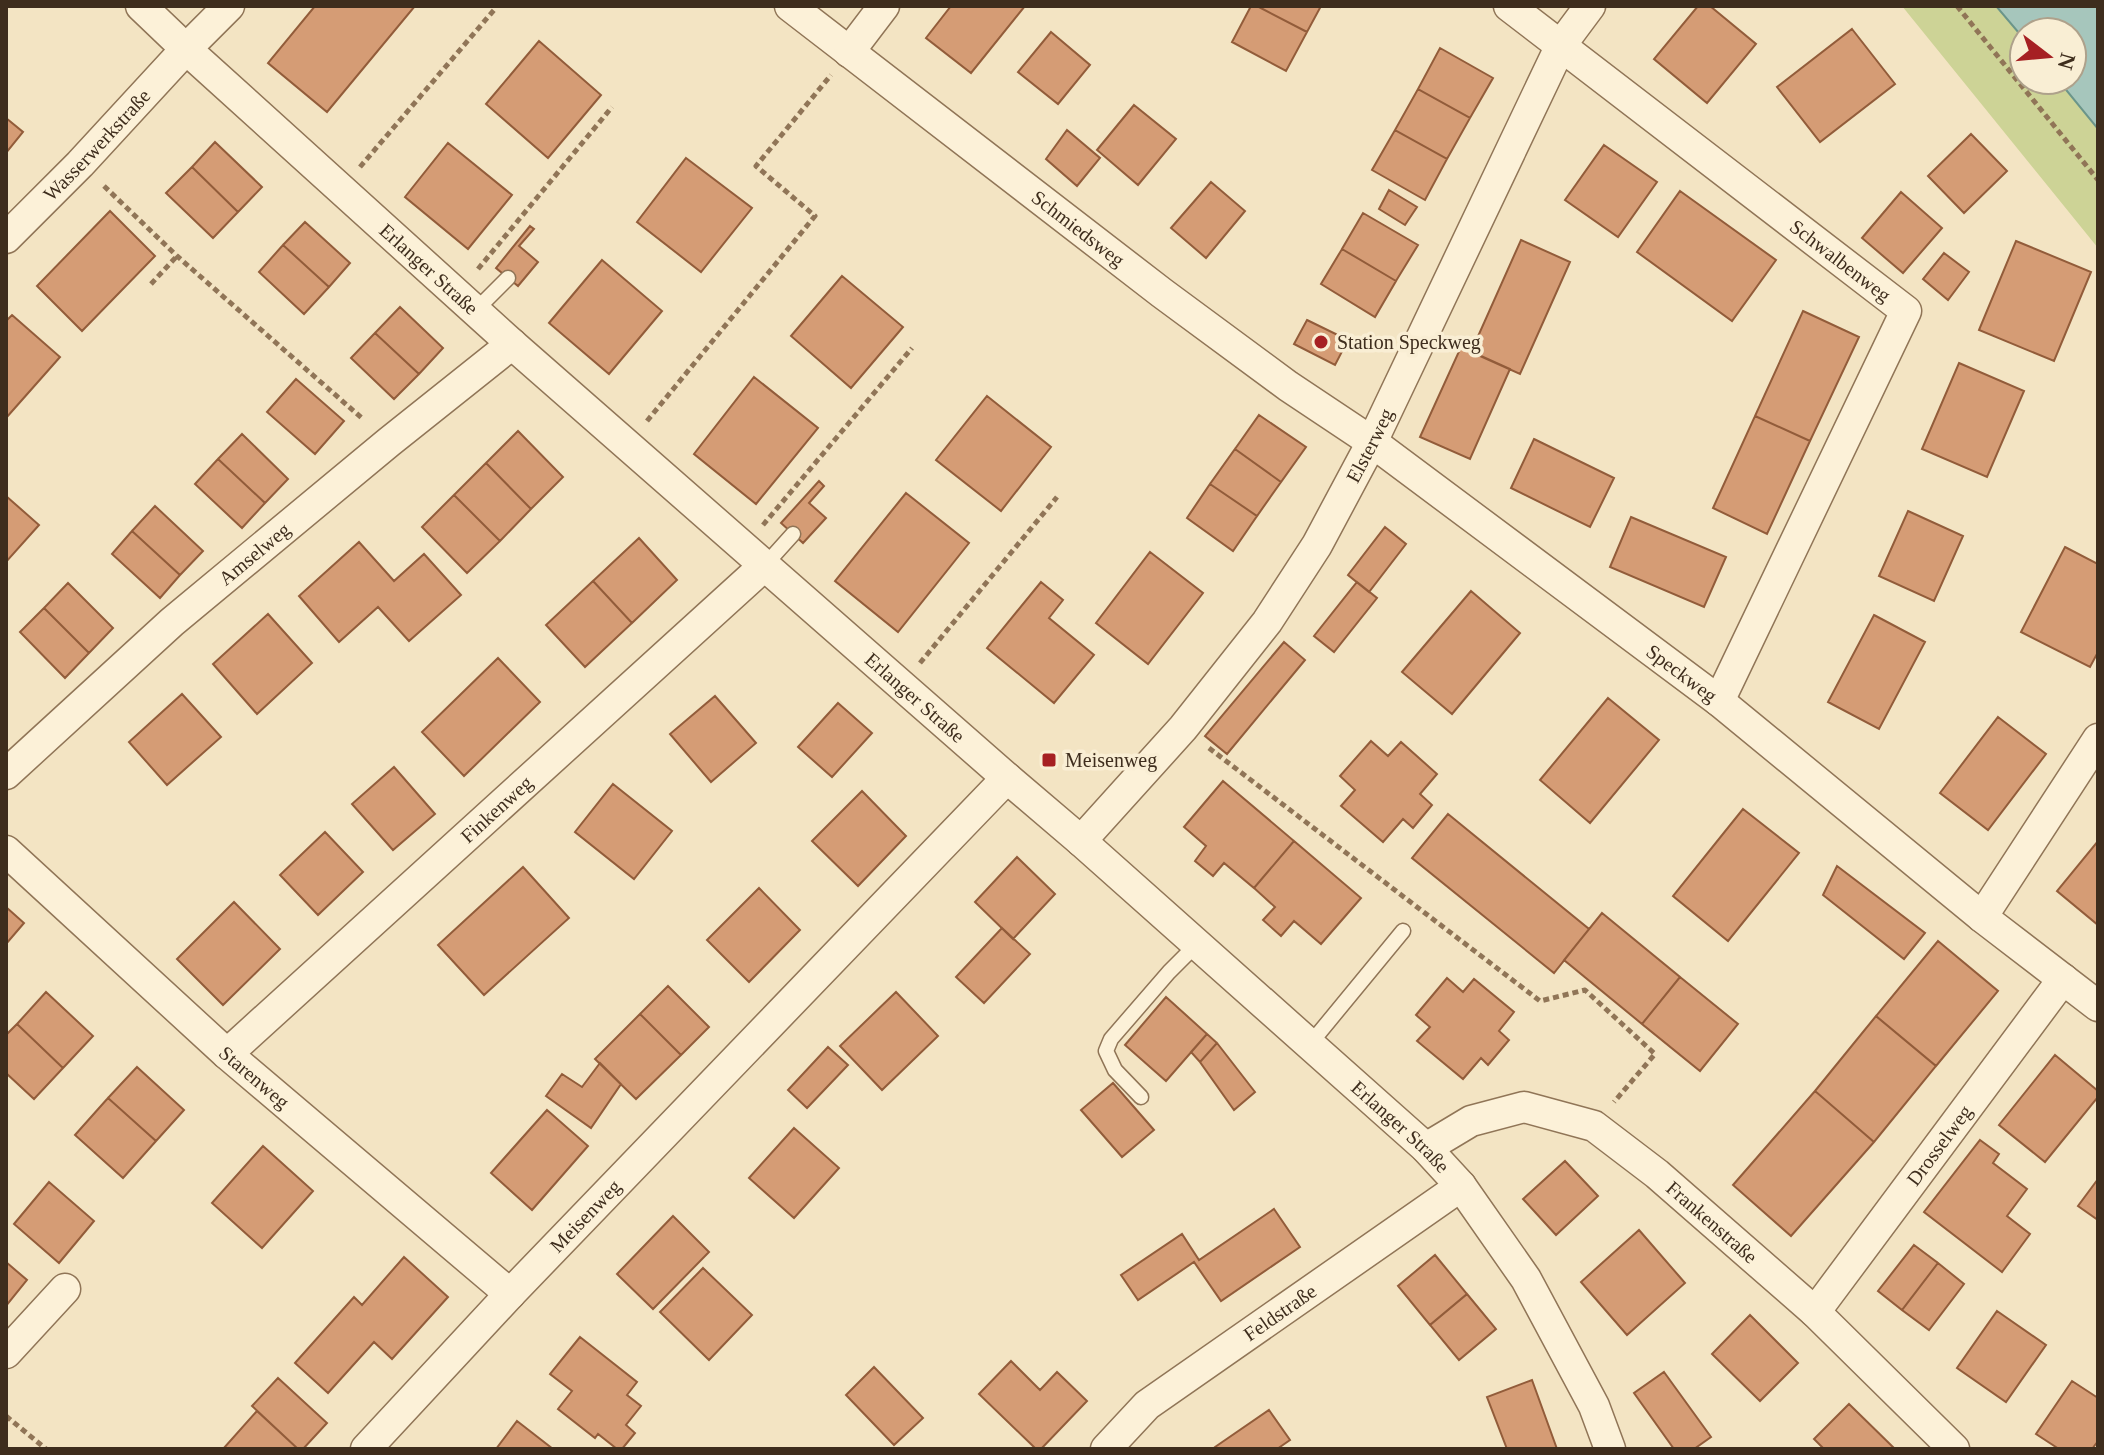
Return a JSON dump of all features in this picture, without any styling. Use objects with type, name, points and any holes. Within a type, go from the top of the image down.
[{"type":"street","name":"Erlanger Straße","points":[[141,6],[512,344],[1081,841],[1426,1148],[1461,1186],[1526,1279],[1594,1406],[1610,1449]]},
{"type":"street","name":"Wasserwerkstraße","points":[[6,238],[229,6]]},
{"type":"street","name":"Schmiedsweg","points":[[790,6],[1175,303],[1288,386],[1372,442]]},
{"type":"street","points":[[849,52],[884,6]]},
{"type":"street","name":"Schwalbenweg","points":[[1509,6],[1906,311],[1719,701]]},
{"type":"street","name":"Elsterweg","points":[[1081,841],[1183,728],[1267,622],[1317,545],[1372,442],[1561,45],[1590,6]]},
{"type":"street","name":"Amselweg","points":[[6,774],[172,622],[512,344]]},
{"type":"street","name":"Speckweg","points":[[1372,442],[1719,701],[1982,917],[2098,1006]]},
{"type":"street","name":"Finkenweg","points":[[227,1054],[755,556]]},
{"type":"street","points":[[1982,917],[2098,739]]},
{"type":"street","name":"Meisenweg","points":[[366,1449],[510,1294],[1007,778]]},
{"type":"street","name":"Starenweg","points":[[6,851],[227,1054],[510,1294]]},
{"type":"street","name":"Drosselweg","points":[[1815,1312],[2063,979]]},
{"type":"street","name":"Frankenstraße","points":[[1426,1148],[1471,1121],[1524,1107],[1594,1126],[1657,1174],[1815,1312],[1954,1449]]},
{"type":"street","name":"Feldstraße","points":[[1106,1449],[1147,1405],[1461,1186]]},
{"type":"street","points":[[6,1353],[65,1289]]},
{"type":"lane","points":[[466,303],[508,278]]},
{"type":"lane","points":[[755,556],[793,534]]},
{"type":"lane","points":[[1310,1044],[1403,931]]},
{"type":"lane","points":[[1141,1097],[1115,1070],[1106,1051],[1111,1039],[1197,944]]},
{"type":"path","points":[[1957,6],[2098,180]]},
{"type":"path","points":[[341,189],[494,10]]},
{"type":"path","points":[[627,445],[815,216],[756,166],[849,52]]},
{"type":"path","points":[[466,303],[612,107]]},
{"type":"path","points":[[80,164],[177,256],[389,442]]},
{"type":"path","points":[[151,284],[177,256]]},
{"type":"path","points":[[755,556],[912,348]]},
{"type":"path","points":[[902,686],[1057,497]]},
{"type":"path","points":[[1183,728],[1540,1001],[1585,990],[1655,1054],[1594,1126]]},
{"type":"path","points":[[6,1416],[46,1449]]},
{"type":"green space","points":[[1902,6],[1996,6],[2008,20],[2008,96],[2071,96],[2098,129],[2098,248]]},
{"type":"water","points":[[1996,6],[2098,6],[2098,129],[2071,96],[2088,96],[2088,16],[2008,16],[2008,20]]},
{"type":"building","points":[[315,6],[415,6],[327,112],[268,63]]},
{"type":"building","points":[[951,6],[1025,6],[971,73],[926,38]]},
{"type":"building","points":[[1251,6],[1257,6],[1307,32],[1286,71],[1232,42]]},
{"type":"building","points":[[1257,6],[1321,6],[1307,32]]},
{"type":"building","points":[[1698,6],[1710,6],[1756,44],[1707,103],[1654,59]]},
{"type":"building","points":[[1852,29],[1895,84],[1820,142],[1777,87]]},
{"type":"building","points":[[1051,32],[1090,65],[1058,104],[1018,72]]},
{"type":"building","points":[[539,41],[601,95],[548,158],[486,104]]},
{"type":"building","points":[[1440,48],[1493,78],[1470,118],[1418,89]]},
{"type":"building","points":[[1418,89],[1470,118],[1447,159],[1395,130]]},
{"type":"building","points":[[1134,105],[1176,139],[1138,185],[1097,150]]},
{"type":"building","points":[[6,118],[23,132],[6,153]]},
{"type":"building","points":[[1067,130],[1100,158],[1077,186],[1046,159]]},
{"type":"building","points":[[1395,130],[1447,159],[1425,200],[1372,170]]},
{"type":"building","points":[[1971,134],[2007,171],[1964,213],[1928,176]]},
{"type":"building","points":[[215,142],[262,187],[238,212],[192,167]]},
{"type":"building","points":[[448,143],[512,195],[468,249],[405,197]]},
{"type":"building","points":[[1604,145],[1657,182],[1618,237],[1565,200]]},
{"type":"building","points":[[686,158],[752,208],[701,272],[637,222]]},
{"type":"building","points":[[192,167],[238,212],[213,238],[166,193]]},
{"type":"building","points":[[1211,182],[1245,211],[1206,258],[1171,228]]},
{"type":"building","points":[[1389,190],[1417,207],[1405,225],[1379,209]]},
{"type":"building","points":[[1680,191],[1776,260],[1732,321],[1637,252]]},
{"type":"building","points":[[1901,192],[1942,228],[1903,273],[1862,238]]},
{"type":"building","points":[[110,211],[155,256],[82,331],[37,286]]},
{"type":"building","points":[[1363,213],[1418,245],[1396,281],[1342,249]]},
{"type":"building","points":[[305,222],[350,263],[329,287],[283,245]]},
{"type":"building","points":[[530,226],[534,229],[519,246],[538,262],[518,286],[496,268]]},
{"type":"building","points":[[1521,240],[1570,262],[1520,374],[1471,352]]},
{"type":"building","points":[[2016,241],[2091,272],[2054,361],[1979,330]]},
{"type":"building","points":[[283,245],[329,287],[304,314],[259,272]]},
{"type":"building","points":[[1342,249],[1396,281],[1375,317],[1321,284]]},
{"type":"building","points":[[1944,253],[1969,272],[1948,300],[1923,279]]},
{"type":"building","points":[[602,260],[662,311],[609,374],[549,323]]},
{"type":"building","points":[[842,276],[903,327],[851,388],[791,336]]},
{"type":"building","points":[[400,307],[443,348],[419,374],[375,333]]},
{"type":"building","points":[[1803,311],[1859,337],[1810,441],[1755,416]]},
{"type":"building","points":[[12,315],[60,357],[6,418],[6,321]]},
{"type":"building","name":"Station Speckweg","points":[[1307,320],[1348,340],[1335,365],[1294,344]]},
{"type":"building","points":[[375,333],[419,374],[394,399],[351,358]]},
{"type":"building","points":[[1461,347],[1510,369],[1470,459],[1420,437]]},
{"type":"building","points":[[1959,363],[2024,391],[1987,477],[1922,449]]},
{"type":"building","points":[[754,377],[818,428],[756,504],[694,454]]},
{"type":"building","points":[[296,379],[344,421],[315,454],[267,412]]},
{"type":"building","points":[[987,396],[1051,447],[1001,511],[936,460]]},
{"type":"building","points":[[1259,415],[1306,447],[1281,482],[1235,449]]},
{"type":"building","points":[[1755,416],[1810,441],[1767,534],[1713,508]]},
{"type":"building","points":[[518,431],[563,477],[531,509],[486,463]]},
{"type":"building","points":[[242,434],[288,479],[265,503],[218,459]]},
{"type":"building","points":[[1534,439],[1614,478],[1590,527],[1511,488]]},
{"type":"building","points":[[1235,449],[1281,482],[1257,516],[1210,484]]},
{"type":"building","points":[[218,459],[265,503],[242,528],[195,484]]},
{"type":"building","points":[[486,463],[531,509],[500,541],[454,495]]},
{"type":"building","points":[[819,481],[824,486],[809,503],[826,518],[803,543],[781,523]]},
{"type":"building","points":[[1210,484],[1257,516],[1233,551],[1187,518]]},
{"type":"building","points":[[906,493],[969,543],[898,632],[835,581]]},
{"type":"building","points":[[454,495],[500,541],[467,573],[422,527]]},
{"type":"building","points":[[6,496],[39,525],[6,562]]},
{"type":"building","points":[[155,506],[203,551],[180,575],[132,531]]},
{"type":"building","points":[[1908,511],[1963,536],[1934,601],[1879,576]]},
{"type":"building","points":[[1631,517],[1726,557],[1704,607],[1610,567]]},
{"type":"building","points":[[1385,527],[1406,544],[1369,592],[1348,575]]},
{"type":"building","points":[[132,531],[180,575],[160,598],[112,554]]},
{"type":"building","points":[[639,538],[677,580],[632,623],[593,581]]},
{"type":"building","points":[[359,542],[394,581],[424,554],[461,595],[409,641],[378,607],[339,642],[299,596]]},
{"type":"building","points":[[2065,547],[2098,564],[2098,652],[2090,667],[2021,632]]},
{"type":"building","points":[[1150,552],[1203,593],[1148,664],[1096,623]]},
{"type":"building","points":[[593,581],[632,623],[585,667],[546,625]]},
{"type":"building","points":[[1041,582],[1063,600],[1049,618],[1094,655],[1054,703],[987,648]]},
{"type":"building","points":[[1357,582],[1377,598],[1334,652],[1314,636]]},
{"type":"building","points":[[68,583],[113,628],[89,653],[44,608]]},
{"type":"building","points":[[1471,591],[1520,633],[1452,714],[1402,672]]},
{"type":"building","points":[[44,608],[89,653],[65,678],[20,632]]},
{"type":"building","points":[[268,614],[312,663],[257,714],[213,664]]},
{"type":"building","points":[[1874,615],[1925,642],[1879,729],[1828,702]]},
{"type":"building","points":[[1284,642],[1305,660],[1227,754],[1205,736]]},
{"type":"building","points":[[498,658],[540,702],[464,776],[422,732]]},
{"type":"building","points":[[182,694],[221,737],[167,785],[129,742]]},
{"type":"building","points":[[715,696],[756,743],[711,782],[670,734]]},
{"type":"building","points":[[1608,698],[1659,740],[1590,823],[1540,780]]},
{"type":"building","points":[[838,703],[872,733],[832,777],[798,747]]},
{"type":"building","points":[[1998,717],[2046,754],[1988,830],[1940,793]]},
{"type":"building","points":[[1371,741],[1388,756],[1401,742],[1437,774],[1420,794],[1432,805],[1413,828],[1403,819],[1383,842],[1341,806],[1355,790],[1340,776]]},
{"type":"building","points":[[394,767],[435,814],[393,850],[352,804]]},
{"type":"building","points":[[1223,781],[1294,841],[1254,888],[1224,863],[1213,876],[1195,861],[1206,846],[1184,827]]},
{"type":"building","points":[[613,784],[672,831],[634,879],[575,832]]},
{"type":"building","points":[[862,791],[906,836],[858,886],[812,841]]},
{"type":"building","points":[[1743,809],[1799,853],[1728,941],[1673,896]]},
{"type":"building","points":[[1448,814],[1589,929],[1554,973],[1412,858]]},
{"type":"building","points":[[325,832],[363,872],[318,915],[280,875]]},
{"type":"building","points":[[1294,841],[1361,898],[1321,944],[1294,921],[1281,936],[1263,920],[1275,907],[1254,888]]},
{"type":"building","points":[[2098,841],[2098,925],[2057,891]]},
{"type":"building","points":[[1017,857],[1055,894],[1013,939],[975,902]]},
{"type":"building","points":[[1837,866],[1925,933],[1904,959],[1823,895]]},
{"type":"building","points":[[523,867],[569,918],[484,995],[438,945]]},
{"type":"building","points":[[759,888],[800,930],[749,982],[707,940]]},
{"type":"building","points":[[234,902],[280,949],[223,1005],[177,959]]},
{"type":"building","points":[[6,907],[24,923],[6,944]]},
{"type":"building","points":[[1602,913],[1680,977],[1642,1024],[1564,960]]},
{"type":"building","points":[[1002,928],[1030,954],[984,1003],[956,977]]},
{"type":"building","points":[[1938,941],[1998,991],[1936,1066],[1876,1016]]},
{"type":"building","points":[[1680,977],[1738,1024],[1700,1071],[1642,1024]]},
{"type":"building","points":[[1447,978],[1463,992],[1474,979],[1514,1012],[1499,1031],[1509,1040],[1488,1065],[1481,1058],[1463,1079],[1417,1041],[1430,1027],[1416,1015]]},
{"type":"building","points":[[668,986],[709,1027],[681,1055],[640,1014]]},
{"type":"building","points":[[46,992],[93,1036],[63,1068],[17,1024]]},
{"type":"building","points":[[896,992],[938,1036],[882,1090],[840,1046]]},
{"type":"building","points":[[1166,997],[1207,1034],[1166,1081],[1125,1045]]},
{"type":"building","points":[[640,1014],[681,1055],[636,1099],[595,1059]]},
{"type":"building","points":[[1876,1016],[1936,1066],[1874,1142],[1815,1091]]},
{"type":"building","points":[[17,1024],[63,1068],[34,1099],[6,1073],[6,1035]]},
{"type":"building","points":[[1207,1034],[1217,1043],[1200,1062],[1191,1052]]},
{"type":"building","points":[[1217,1043],[1255,1092],[1234,1110],[1200,1062]]},
{"type":"building","points":[[828,1047],[848,1065],[807,1108],[788,1090]]},
{"type":"building","points":[[2055,1055],[2098,1091],[2098,1097],[2045,1162],[1999,1125]]},
{"type":"building","points":[[600,1063],[621,1084],[591,1128],[546,1096],[562,1074],[582,1087]]},
{"type":"building","points":[[137,1067],[184,1110],[156,1141],[108,1098]]},
{"type":"building","points":[[1113,1083],[1154,1130],[1122,1157],[1081,1110]]},
{"type":"building","points":[[1815,1091],[1874,1142],[1791,1236],[1733,1185]]},
{"type":"building","points":[[108,1098],[156,1141],[123,1178],[75,1135]]},
{"type":"building","points":[[547,1110],[588,1146],[532,1210],[491,1173]]},
{"type":"building","points":[[794,1128],[839,1168],[794,1218],[749,1178]]},
{"type":"building","points":[[1980,1140],[1999,1154],[1993,1163],[2027,1189],[2007,1216],[2030,1234],[2002,1272],[1924,1212]]},
{"type":"building","points":[[263,1146],[313,1191],[262,1248],[212,1203]]},
{"type":"building","points":[[1565,1161],[1598,1196],[1556,1235],[1523,1199]]},
{"type":"building","points":[[2098,1179],[2098,1220],[2078,1206]]},
{"type":"building","points":[[49,1182],[94,1221],[59,1263],[14,1224]]},
{"type":"building","points":[[1274,1209],[1300,1247],[1221,1301],[1194,1262],[1138,1300],[1121,1275],[1182,1234],[1199,1260]]},
{"type":"building","points":[[673,1216],[709,1252],[653,1309],[617,1274]]},
{"type":"building","points":[[1639,1230],[1685,1283],[1627,1335],[1581,1282]]},
{"type":"building","points":[[1914,1245],[1938,1263],[1902,1310],[1878,1291]]},
{"type":"building","points":[[1435,1255],[1467,1294],[1430,1325],[1398,1286]]},
{"type":"building","points":[[404,1257],[448,1297],[392,1359],[374,1342],[328,1393],[295,1363],[354,1297],[362,1305]]},
{"type":"building","points":[[6,1262],[27,1280],[6,1306]]},
{"type":"building","points":[[1938,1263],[1964,1284],[1929,1330],[1902,1310]]},
{"type":"building","points":[[703,1268],[752,1315],[709,1360],[660,1312]]},
{"type":"building","points":[[1467,1294],[1496,1329],[1459,1360],[1430,1325]]},
{"type":"building","points":[[1997,1311],[2046,1345],[2006,1402],[1957,1368]]},
{"type":"building","points":[[1750,1315],[1798,1363],[1760,1401],[1712,1354]]},
{"type":"building","points":[[580,1337],[637,1382],[627,1395],[641,1406],[626,1425],[635,1433],[622,1449],[617,1449],[598,1434],[595,1438],[558,1409],[572,1391],[550,1374]]},
{"type":"building","points":[[1011,1361],[1040,1390],[1057,1372],[1087,1401],[1041,1449],[1036,1449],[979,1394]]},
{"type":"building","points":[[874,1367],[923,1418],[894,1445],[846,1395]]},
{"type":"building","points":[[1664,1372],[1711,1437],[1694,1449],[1674,1449],[1634,1393]]},
{"type":"building","points":[[278,1378],[327,1423],[303,1449],[298,1449],[252,1406]]},
{"type":"building","points":[[1532,1380],[1557,1449],[1507,1449],[1487,1397]]},
{"type":"building","points":[[2072,1381],[2098,1398],[2098,1441],[2092,1449],[2059,1449],[2036,1434]]},
{"type":"building","points":[[1849,1404],[1895,1449],[1824,1449],[1814,1439]]},
{"type":"building","points":[[1269,1410],[1290,1440],[1277,1449],[1216,1449],[1215,1447]]},
{"type":"building","points":[[257,1411],[298,1449],[223,1449]]},
{"type":"building","points":[[517,1421],[553,1449],[496,1449]]},
{"type":"place","name":"Station Speckweg","points":[[1321,342]]},
{"type":"place","name":"Meisenweg","points":[[1049,760]]}]
